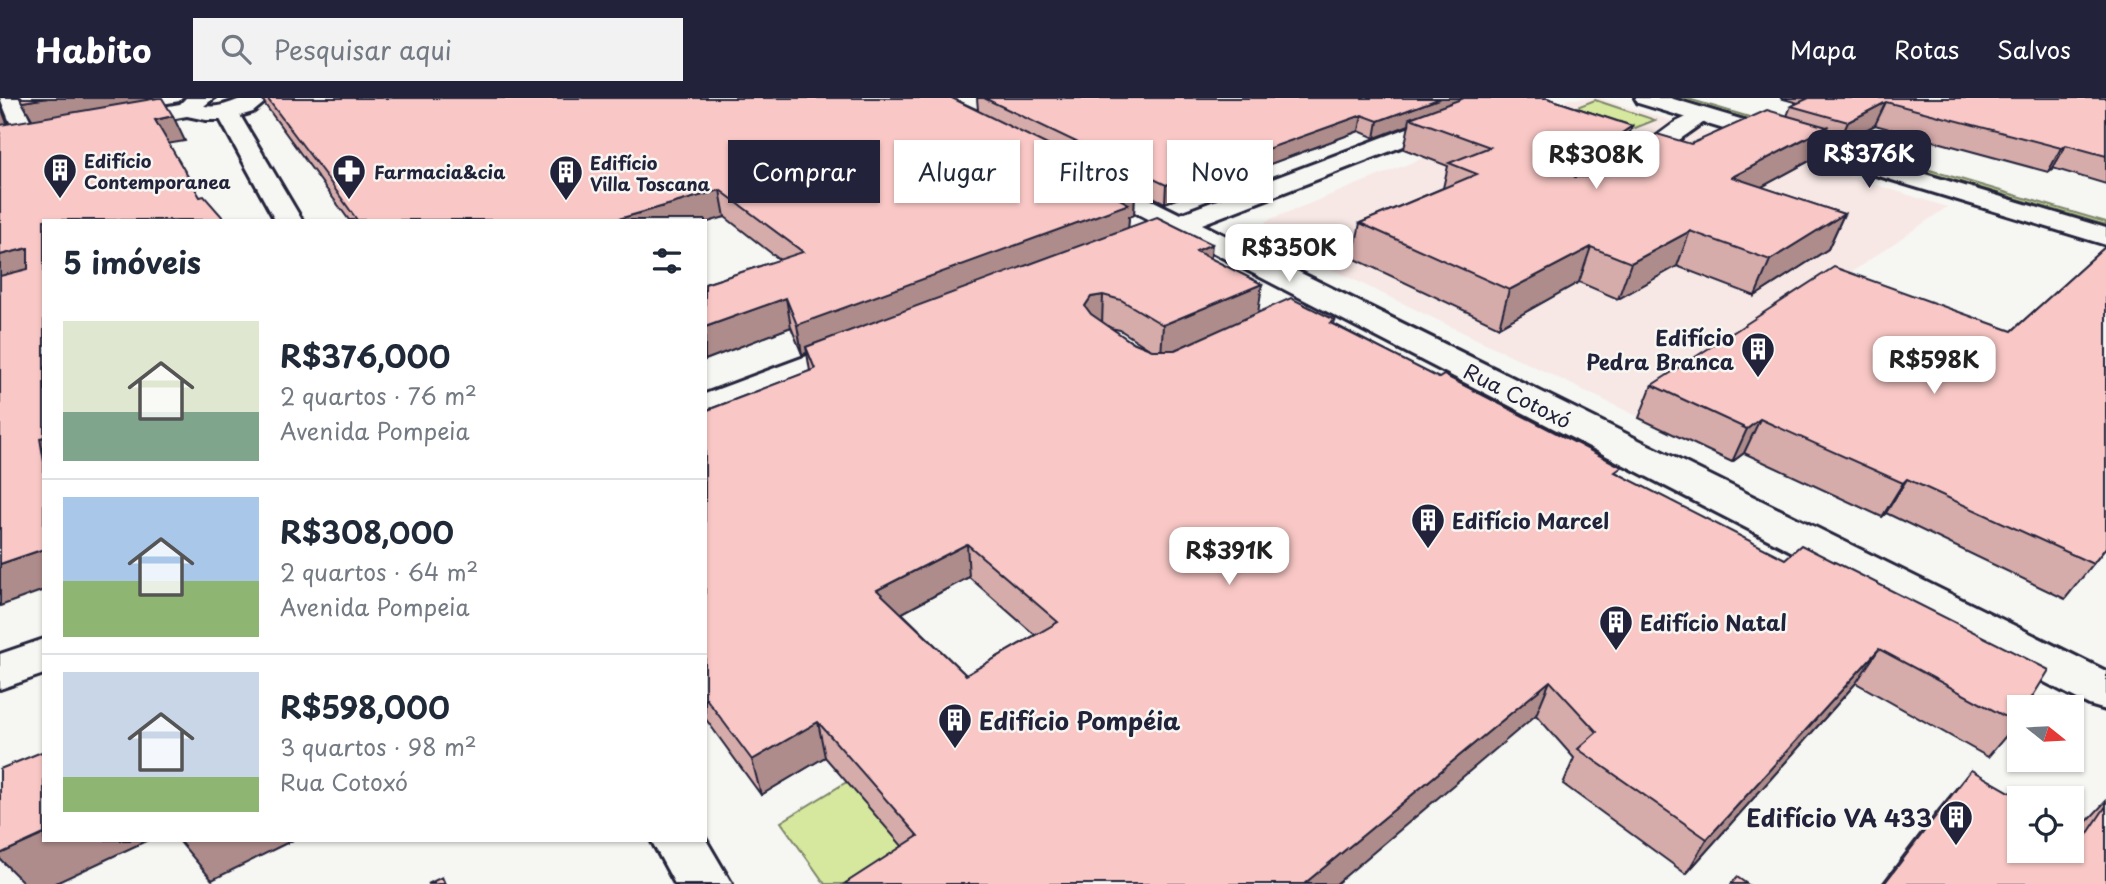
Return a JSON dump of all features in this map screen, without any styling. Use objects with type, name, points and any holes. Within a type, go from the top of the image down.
[{"type":"street","points":[[9,98],[26,136]]},
{"type":"street","points":[[100,124],[197,101],[205,114],[227,112],[248,106],[259,98]]},
{"type":"street","points":[[1141,239],[1507,98]]},
{"type":"street","points":[[1646,98],[1709,107],[2002,181]]},
{"type":"street","points":[[1709,107],[2106,237]]},
{"type":"street","points":[[227,112],[288,219]]},
{"type":"street","points":[[0,142],[51,132]]},
{"type":"street","name":"Rua Cotoxó","points":[[1138,203],[2106,692]]},
{"type":"street","points":[[1289,312],[1323,297]]},
{"type":"street","points":[[707,405],[885,337]]},
{"type":"street","points":[[0,672],[42,657]]},
{"type":"street","points":[[678,842],[705,884]]},
{"type":"lane","points":[[1616,173],[1709,107]]},
{"type":"shaded area","points":[[1599,98],[1947,207],[1639,417],[1267,238],[1266,221],[1570,99]]},
{"type":"green space","points":[[1676,98],[1685,98],[2106,222],[2106,225]]},
{"type":"green space","points":[[1595,100],[1655,120],[1595,144],[1536,123]]},
{"type":"green space","points":[[868,769],[923,870],[902,884],[825,884],[781,822]]},
{"type":"building","points":[[20,98],[48,98],[22,102]]},
{"type":"building","points":[[162,98],[173,116],[155,120],[200,197],[204,196],[224,219],[42,219],[42,550],[0,564],[0,276],[28,269],[28,248],[0,255],[0,125]]},
{"type":"building","points":[[267,98],[952,98],[1037,140],[1034,140],[1034,203],[1129,204],[797,325],[786,298],[707,326],[707,283],[803,252],[737,203],[880,203],[880,140],[728,140],[728,196],[720,190],[618,219],[356,219]]},
{"type":"building","points":[[984,98],[1441,98],[1378,121],[1362,115],[1273,147],[1273,140],[1167,140],[1166,185],[1153,179],[1153,140],[1072,140]]},
{"type":"building","points":[[1464,98],[1547,98],[1632,126],[1569,170],[1575,177],[1591,177],[1657,134],[1691,144],[1767,110],[1827,127],[1732,177],[1844,214],[1770,260],[1690,231],[1631,263],[1591,247],[1509,290],[1360,223],[1477,174],[1449,163],[1490,147],[1410,118]]},
{"type":"building","points":[[1809,98],[2106,98],[2106,156],[2066,145],[2061,148],[1886,102],[1848,122],[1791,106]]},
{"type":"building","points":[[1157,217],[1212,244],[1196,251],[1262,284],[1163,325],[1121,300],[1103,295],[1091,297],[1085,306],[1091,314],[1130,341],[1152,350],[1175,350],[1291,298],[1335,320],[1330,323],[1439,378],[1444,375],[1622,467],[1615,472],[1785,559],[1801,545],[2049,670],[2033,695],[2007,695],[2007,718],[1879,649],[1707,839],[1578,749],[1597,732],[1550,681],[1304,884],[844,884],[918,836],[818,722],[752,760],[707,700],[707,410],[815,369],[806,347]],"holes":[[[967,544],[1058,622],[966,675],[877,590]]]},
{"type":"building","points":[[2106,246],[2106,547],[2093,564],[1907,479],[1903,483],[1760,419],[1747,429],[1652,385],[1834,267],[2012,331]]},
{"type":"building","points":[[42,752],[42,835],[0,854],[0,769]]},
{"type":"building","points":[[1971,770],[2007,791],[2007,863],[2084,863],[2084,835],[2086,836],[2106,806],[2106,884],[1884,884]]},
{"type":"building","points":[[442,877],[445,884],[428,884]]},
{"type":"building","points":[[1737,877],[1747,884],[1731,884]]},
{"type":"place","name":"Edifício Contemporanea","points":[[60,200]]},
{"type":"place","name":"Farmacia&cia","points":[[349,201]]},
{"type":"place","name":"Edifício Villa Toscana","points":[[566,202]]},
{"type":"place","name":"Edifício Pedra Branca","points":[[1758,379]]},
{"type":"place","name":"Edifício Marcel","points":[[1428,550]]},
{"type":"place","name":"Edifício Natal","points":[[1616,652]]},
{"type":"place","name":"Edifício Pompéia","points":[[955,750]]},
{"type":"place","name":"Edifício VA 433","points":[[1956,847]]}]
